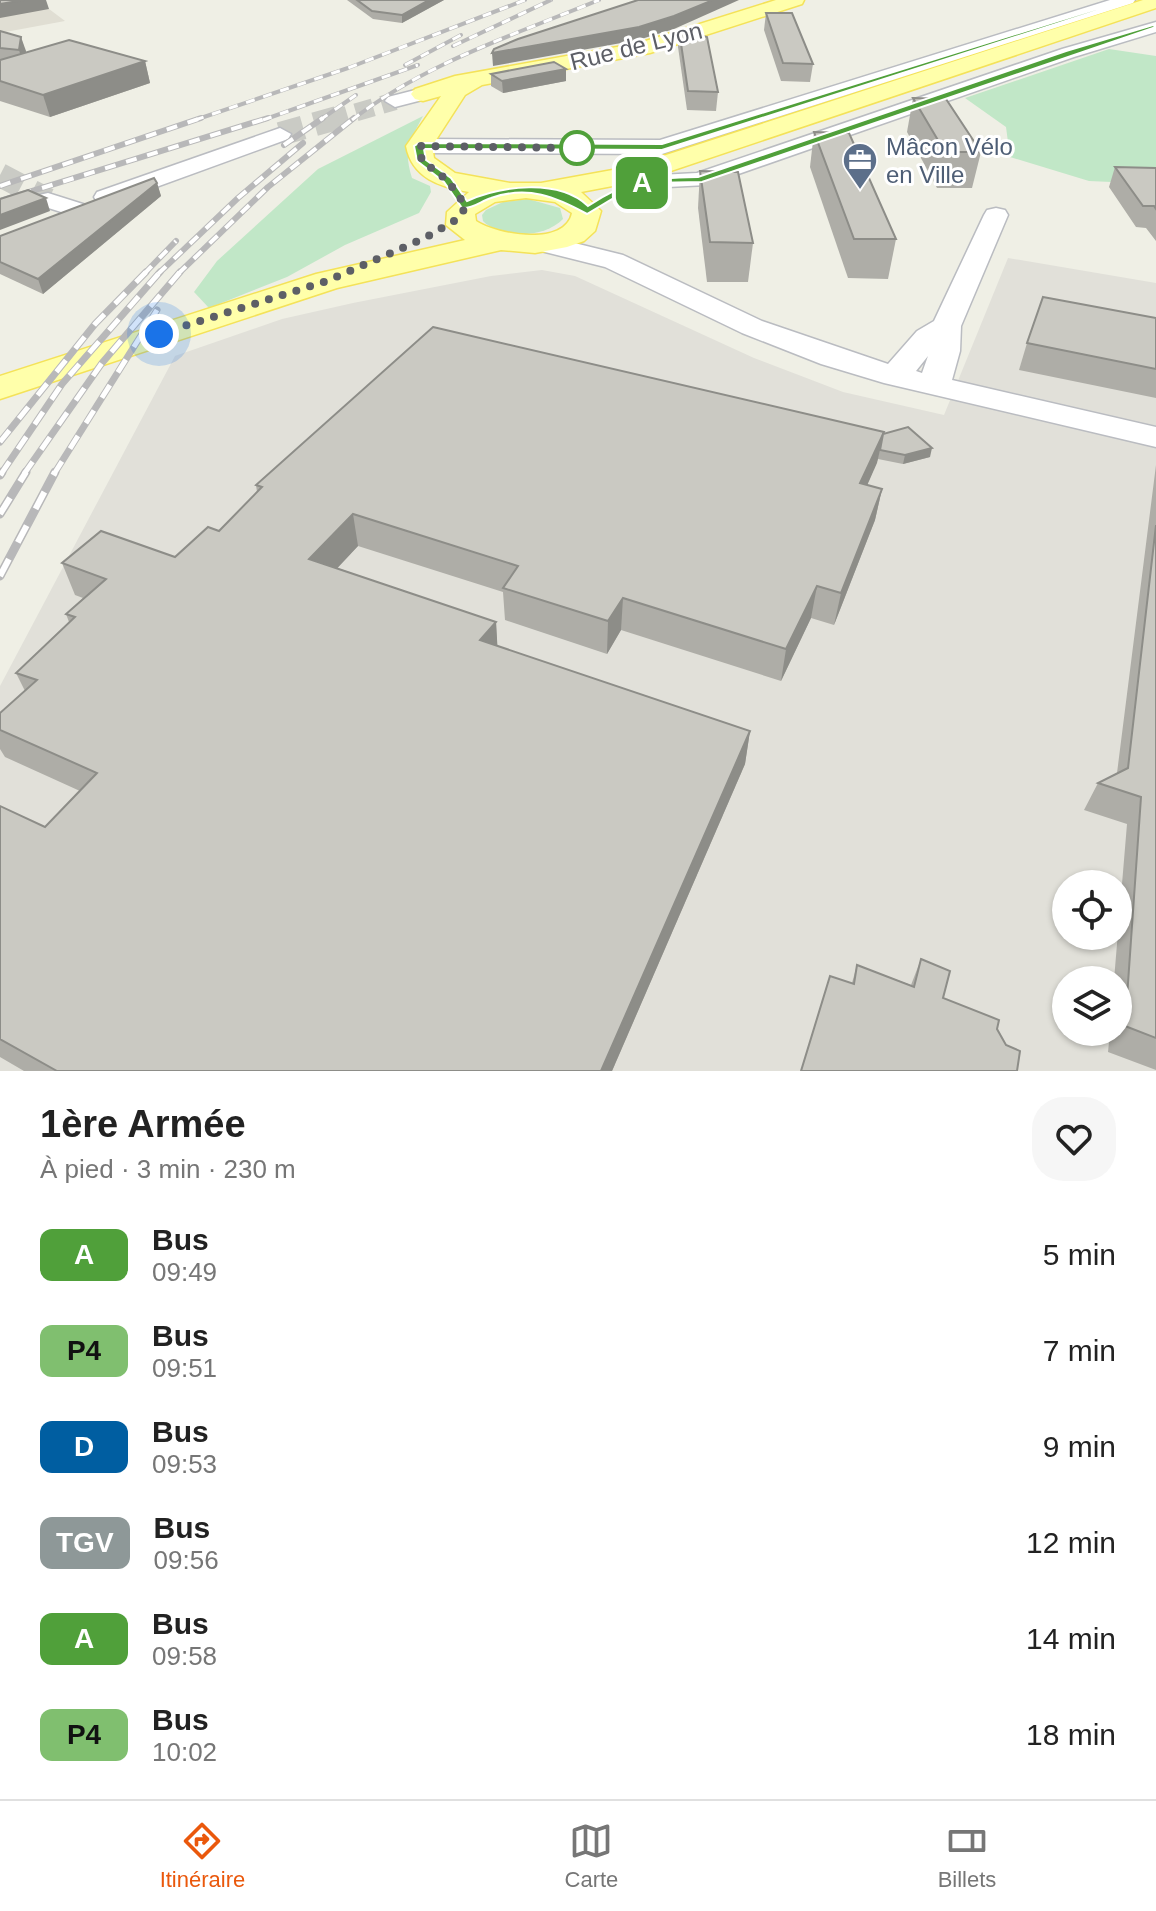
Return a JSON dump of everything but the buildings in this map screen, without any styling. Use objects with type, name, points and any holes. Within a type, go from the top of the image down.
[{"type":"main road","name":"Rue de Lyon","points":[[423,94],[444,85],[643,49],[795,0]]},
{"type":"main road","points":[[419,146],[422,161],[447,180],[507,191],[544,191],[634,174],[1156,2]]},
{"type":"main road","points":[[0,388],[327,281],[495,242],[542,243],[573,234],[610,195],[958,79],[1156,9]]},
{"type":"main road","name":"Rue de Lyon","points":[[419,146],[460,86],[474,80]]},
{"type":"main road","points":[[423,94],[444,110]]},
{"type":"main road","points":[[447,180],[468,232],[495,242]]},
{"type":"main road","points":[[327,281],[425,238],[476,199],[507,191]]},
{"type":"main road","points":[[544,191],[571,198],[585,219]]},
{"type":"street","points":[[419,146],[662,147],[1127,0]]},
{"type":"street","points":[[648,181],[699,180],[1053,58],[1156,27]]},
{"type":"street","points":[[1113,41],[1143,48]]},
{"type":"street","name":"Rue de Lyon","points":[[395,101],[423,94]]},
{"type":"street","points":[[49,211],[77,210],[280,134]]},
{"type":"street","points":[[934,385],[945,351],[946,326],[996,215]]},
{"type":"street","points":[[585,219],[614,261]]},
{"type":"street","points":[[542,243],[614,261],[752,327],[808,349],[895,376],[1156,437]]},
{"type":"street","points":[[895,376],[928,337],[946,326]]},
{"type":"shaded area","points":[[49,9],[65,21],[0,33],[0,12]]},
{"type":"shaded area","points":[[1008,258],[1156,283],[1156,1071],[0,1071],[0,686],[175,356],[282,319],[491,276],[542,270],[575,276],[754,358],[843,392],[944,415]]},
{"type":"green space","points":[[1109,49],[1156,56],[1156,184],[1089,181],[1010,157],[1006,127],[965,98]]},
{"type":"green space","points":[[423,116],[411,139],[408,153],[412,178],[430,186],[431,192],[419,213],[345,245],[287,277],[209,308],[194,292],[217,261],[318,169]]},
{"type":"green space","points":[[528,199],[560,208],[563,219],[546,230],[523,234],[501,231],[483,221],[482,215],[486,210],[503,202]]},
{"type":"tunnel","points":[[333,119],[395,101]]},
{"type":"tunnel","points":[[333,119],[337,118]]},
{"type":"tunnel","points":[[280,134],[333,119]]},
{"type":"tunnel","points":[[0,175],[48,200]]},
{"type":"railway","points":[[195,120],[348,68],[525,0]]},
{"type":"railway","points":[[453,46],[551,0]]},
{"type":"railway","points":[[352,120],[409,82],[440,66],[599,0]]},
{"type":"railway","points":[[405,65],[461,35]]},
{"type":"railway","points":[[263,120],[418,65]]},
{"type":"railway","points":[[320,120],[356,95]]},
{"type":"railway","points":[[0,186],[201,118]]},
{"type":"railway","points":[[0,201],[268,118]]},
{"type":"railway","points":[[284,145],[323,118]]},
{"type":"railway","points":[[180,272],[268,187],[354,118]]},
{"type":"railway","points":[[159,273],[238,198],[303,143]]},
{"type":"railway","points":[[144,274],[176,241]]},
{"type":"railway","points":[[0,442],[95,324],[146,272]]},
{"type":"railway","points":[[24,474],[102,363],[180,272]]},
{"type":"railway","points":[[1,474],[62,384],[159,273]]},
{"type":"railway","points":[[54,474],[157,310]]},
{"type":"railway","points":[[0,514],[26,472]]},
{"type":"railway","points":[[0,576],[55,472]]},
{"type":"bus line","name":"A","points":[[1127,0],[662,147],[419,146],[422,161],[447,180],[466,206],[490,194],[526,190],[571,198],[587,211],[610,195],[648,181],[699,180],[1068,53],[1156,27]]},
{"type":"place","name":"Mâcon Vélo en Ville","points":[[860,191]]},
{"type":"route","points":[[159,334],[327,281],[425,238],[459,218],[466,206],[447,180],[422,161],[419,146],[577,148]]}]
